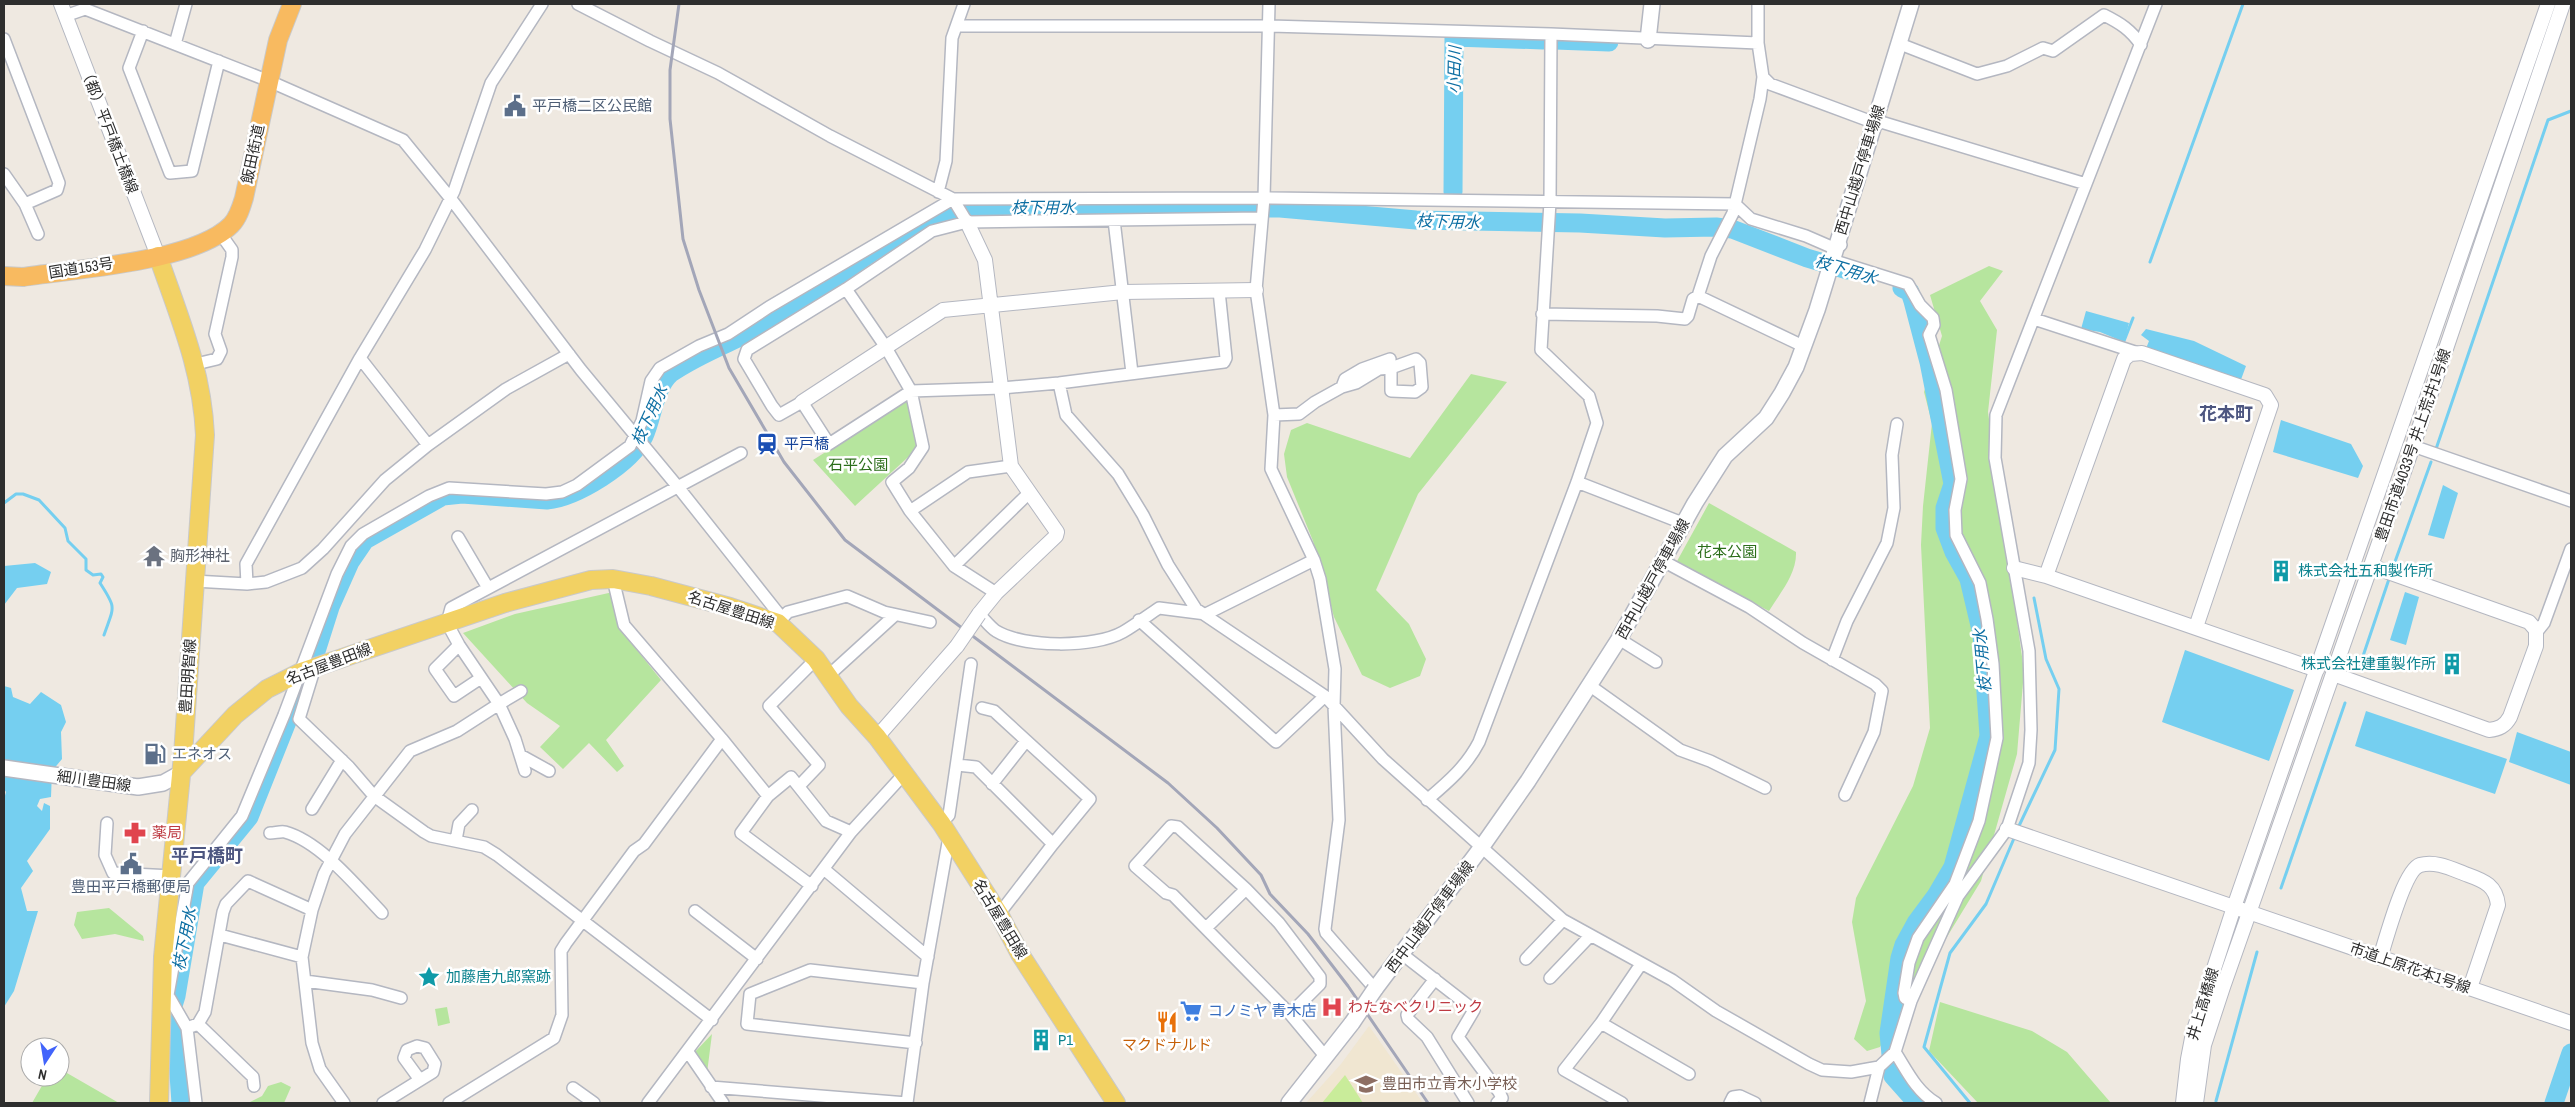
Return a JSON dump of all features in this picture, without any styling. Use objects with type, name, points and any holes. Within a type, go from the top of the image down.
[{"type":"highway","name":"飯田街道","points":[[158,256],[200,244],[230,226],[242,206],[278,40],[292,4]]},
{"type":"highway","name":"国道153号","points":[[6,276],[23,277],[158,256]]},
{"type":"main road","points":[[1648,40],[1652,4]]},
{"type":"main road","name":"西中山越戸停車場線","points":[[1289,1103],[1352,1023],[1481,848],[1619,639],[1685,524],[1695,502],[1725,456],[1766,418],[1782,393],[1796,367],[1817,310],[1911,4]]},
{"type":"main road","name":"豊田明智線","points":[[158,256],[196,364],[202,394],[205,435],[181,773],[164,942],[166,996],[159,1103]]},
{"type":"main road","name":"名古屋豊田線","points":[[181,773],[236,715],[267,689],[308,669],[563,586],[591,580],[612,579],[697,597],[780,621],[816,659],[849,706],[877,737],[945,830],[999,914],[1020,954],[1116,1103]]},
{"type":"main road","name":"細川豊田線","points":[[4,768],[138,787],[163,783],[181,773]]},
{"type":"street","points":[[175,44],[186,4]]},
{"type":"street","points":[[247,584],[246,564],[360,358],[425,250],[451,198],[491,83],[542,4]]},
{"type":"street","points":[[578,4],[718,73],[830,136],[955,201],[1264,201],[1550,207],[1735,204],[1750,219],[1806,236],[1835,255],[1908,284],[1920,305],[1933,318],[1934,324],[1929,335],[1946,390],[1961,479],[1955,510],[1956,535],[1980,583],[1994,664],[1996,738],[1979,821],[1955,884],[1918,938],[1909,963],[1904,993],[1905,998],[1911,1001]]},
{"type":"street","points":[[938,192],[946,161],[952,38],[958,26],[964,4]]},
{"type":"street","points":[[1269,4],[1264,201],[1256,290],[1274,415],[1271,469],[1314,560],[1320,580],[1335,669],[1334,706],[1339,820],[1325,929],[1326,933],[1375,990]]},
{"type":"street","points":[[1542,314],[1657,316],[1685,319],[1693,300],[1698,296],[1711,256],[1730,220],[1752,139],[1763,77],[1758,43],[1758,4]]},
{"type":"street","points":[[2098,4],[2104,15],[2114,18],[2131,31],[2141,45]]},
{"type":"street","points":[[1059,383],[1066,415],[1118,474],[1143,515],[1168,564],[1196,609],[1325,696],[1382,759],[1562,920],[1672,980],[1747,1029],[1822,1070],[1851,1072],[1879,1067],[1896,1052],[1911,1001],[1958,896],[2007,829],[2029,763],[2031,730],[2029,651],[1997,477],[1994,439],[1996,415],[2002,394],[2034,319],[2156,4]]},
{"type":"street","name":"豊田市道4033号 井上荒井1号線","points":[[2234,908],[2548,4]]},
{"type":"street","points":[[2563,4],[2571,7]]},
{"type":"street","name":"豊田市道4033号 井上荒井1号線","points":[[2250,914],[2563,4]]},
{"type":"street","points":[[63,10],[85,9],[269,81],[403,140],[451,198],[569,354],[678,487],[780,621],[788,612],[848,596],[884,612],[930,622]]},
{"type":"street","name":"（都）平戸橋土橋線","points":[[63,10],[158,256]]},
{"type":"street","points":[[1900,44],[1977,74],[2007,66],[2032,51],[2043,48],[2054,51],[2104,15]]},
{"type":"street","points":[[958,26],[1269,26],[1551,34],[1648,40],[1758,43]]},
{"type":"street","points":[[143,32],[129,68],[170,173],[192,170],[219,62]]},
{"type":"street","points":[[1427,800],[1458,773],[1471,758],[1479,742],[1577,482],[1597,423],[1589,396],[1541,350],[1550,207],[1551,34]]},
{"type":"street","points":[[4,39],[58,183],[57,190],[25,204]]},
{"type":"street","points":[[1763,77],[1770,84],[1875,123],[1881,122],[2086,184]]},
{"type":"street","points":[[4,174],[25,204],[38,234]]},
{"type":"street","points":[[877,737],[957,646],[996,593],[1056,536],[1057,532],[1011,466],[985,260],[955,201]]},
{"type":"street","points":[[712,1020],[484,846],[431,836],[374,796],[342,760],[299,719],[308,669],[337,574],[351,546],[363,534],[429,496],[449,488],[546,494],[562,492],[590,478],[639,440],[651,381],[660,368],[699,346],[728,334],[770,307],[955,201]]},
{"type":"street","points":[[1256,290],[1123,292],[943,310],[780,415],[772,406],[744,359],[746,353],[938,228],[966,222],[1262,218]]},
{"type":"street","points":[[1114,220],[1132,373]]},
{"type":"street","points":[[196,364],[217,359],[221,351],[215,334],[232,250],[220,232]]},
{"type":"street","points":[[846,289],[885,346],[911,391],[923,447],[909,468],[892,482],[910,511],[954,566],[996,593]]},
{"type":"street","points":[[802,402],[829,444],[911,391],[1002,388],[1059,383],[1226,360],[1219,290]]},
{"type":"street","points":[[1698,296],[1803,346]]},
{"type":"street","points":[[2034,319],[2265,395],[2271,405],[2196,627]]},
{"type":"street","points":[[2046,576],[2124,359],[2130,354],[2138,353]]},
{"type":"street","points":[[194,581],[247,584],[266,582],[302,568],[323,550],[385,480],[428,445],[506,389],[569,354]]},
{"type":"street","points":[[360,358],[428,445]]},
{"type":"street","points":[[1274,415],[1299,414],[1315,402],[1342,387],[1356,383],[1391,363]]},
{"type":"street","points":[[1832,660],[1847,621],[1887,543],[1894,508],[1892,455],[1898,424]]},
{"type":"street","points":[[2412,446],[2571,501]]},
{"type":"street","points":[[525,771],[499,704],[459,646],[447,623],[451,608],[741,453]]},
{"type":"street","points":[[910,511],[963,474],[1011,466]]},
{"type":"street","points":[[1577,482],[1685,524]]},
{"type":"street","points":[[954,566],[1029,493]]},
{"type":"street","points":[[458,536],[488,588]]},
{"type":"street","points":[[2536,633],[2544,623],[2571,548]]},
{"type":"street","points":[[979,614],[995,630],[1040,644],[1092,641],[1123,632],[1159,608],[1206,614],[1314,560]]},
{"type":"street","points":[[1663,561],[1749,607],[1832,660],[1875,684],[1882,691],[1874,732],[1845,795]]},
{"type":"street","points":[[2333,674],[2489,730],[2496,729],[2507,723],[2536,646],[2536,633],[2529,622],[2371,566]]},
{"type":"street","points":[[2014,568],[2046,576],[2317,670]]},
{"type":"street","points":[[612,579],[624,625],[722,739],[768,796]]},
{"type":"street","points":[[828,676],[895,615]]},
{"type":"street","points":[[1139,620],[1276,742],[1325,696]]},
{"type":"street","points":[[1619,639],[1656,662]]},
{"type":"street","points":[[459,646],[435,670],[454,696],[481,678]]},
{"type":"street","points":[[800,786],[819,765],[769,706],[816,659]]},
{"type":"street","points":[[711,1087],[907,1103],[945,830],[950,815],[971,664]]},
{"type":"street","points":[[254,1086],[253,1076],[193,1026],[166,996],[188,883],[242,816],[308,669]]},
{"type":"street","points":[[1589,685],[1680,750],[1710,761],[1765,788]]},
{"type":"street","points":[[344,1103],[324,1076],[316,1055],[302,957],[312,910],[330,861],[345,834],[410,751],[457,730],[521,691]]},
{"type":"street","points":[[982,708],[994,711],[1090,799],[999,914]]},
{"type":"street","points":[[449,1103],[554,1038],[562,1015],[561,951],[634,851],[644,844],[722,739]]},
{"type":"street","points":[[992,784],[1026,741]]},
{"type":"street","points":[[520,755],[549,771]]},
{"type":"street","points":[[312,809],[342,760]]},
{"type":"street","points":[[957,765],[976,767],[1053,844]]},
{"type":"street","points":[[648,1103],[825,870],[851,832],[904,774]]},
{"type":"street","points":[[812,886],[741,833],[768,796],[791,777],[826,821],[851,832]]},
{"type":"street","points":[[456,840],[459,824],[472,810]]},
{"type":"street","points":[[107,823],[105,856],[113,873],[172,876]]},
{"type":"street","points":[[1290,1014],[1320,984],[1320,977],[1280,923],[1246,888],[1178,827],[1171,826],[1135,866],[1166,893],[1173,895],[1290,1014],[1325,1056]]},
{"type":"street","name":"市道上原花本1号線","points":[[2007,829],[2571,1023]]},
{"type":"street","points":[[270,833],[284,832],[300,839],[330,861],[382,913]]},
{"type":"street","points":[[2380,958],[2406,881],[2413,869],[2419,865],[2435,864],[2482,880],[2493,888],[2498,897],[2498,904],[2470,988]]},
{"type":"street","points":[[825,870],[928,957]]},
{"type":"street","points":[[196,1103],[193,1026],[207,1004],[226,904],[248,881],[312,910]]},
{"type":"street","points":[[1206,928],[1246,888]]},
{"type":"street","name":"井上高橋線","points":[[2183,1103],[2193,1033],[2234,908]]},
{"type":"street","points":[[695,911],[757,960]]},
{"type":"street","name":"井上高橋線","points":[[2196,1103],[2204,1045],[2250,914]]},
{"type":"street","points":[[1526,959],[1562,920]]},
{"type":"street","points":[[220,935],[302,957]]},
{"type":"street","points":[[1550,978],[1590,936]]},
{"type":"street","points":[[1402,954],[1474,1010],[1458,1037],[1499,1092],[1502,1098],[1497,1103]]},
{"type":"street","points":[[1622,1103],[1564,1070],[1601,1023],[1641,964]]},
{"type":"street","points":[[750,994],[810,970],[923,983]]},
{"type":"street","points":[[1435,979],[1407,1015],[1408,1019],[1427,1036],[1468,1103]]},
{"type":"street","points":[[305,982],[372,990],[401,998]]},
{"type":"street","points":[[740,983],[750,994],[747,1024],[916,1043]]},
{"type":"street","points":[[1601,1023],[1688,1074]]},
{"type":"street","points":[[688,1052],[723,1103]]},
{"type":"street","points":[[1896,1052],[1912,1080],[1930,1101]]},
{"type":"street","points":[[1872,1102],[1879,1067]]},
{"type":"street","points":[[383,1103],[420,1080]]},
{"type":"street","points":[[573,1088],[594,1103]]},
{"type":"street","points":[[1730,1103],[1733,1097],[1740,1096],[1755,1103]]},
{"type":"shaded area","name":"豊田市立青木小学校","points":[[1369,1026],[1423,1103],[1306,1103],[1341,1064]]},
{"type":"green space","points":[[1989,266],[2003,271],[1980,301],[1997,330],[1988,412],[2024,671],[2017,754],[1981,881],[1880,1047],[1867,1051],[1854,1039],[1866,1001],[1852,922],[1856,898],[1913,786],[1930,728],[1921,545],[1923,506],[1932,423],[1924,392],[1942,336],[1930,295]]},
{"type":"green space","points":[[1471,374],[1507,382],[1418,494],[1376,590],[1409,624],[1426,659],[1420,676],[1390,688],[1362,675],[1334,617],[1313,541],[1287,477],[1284,454],[1291,430],[1307,423],[1410,458]]},
{"type":"green space","name":"石平公園","points":[[909,399],[918,448],[855,506],[813,460]]},
{"type":"green space","name":"花本公園","points":[[1709,503],[1796,552],[1796,560],[1791,576],[1769,611],[1676,563]]},
{"type":"green space","points":[[622,590],[621,630],[661,680],[606,740],[624,766],[617,772],[589,743],[563,769],[540,747],[560,726],[527,703],[463,633],[515,614]]},
{"type":"green space","points":[[109,908],[143,936],[144,941],[115,934],[82,939],[74,925],[77,912]]},
{"type":"green space","points":[[1940,1002],[2032,1031],[2067,1052],[2111,1103],[1978,1103],[1929,1051]]},
{"type":"green space","points":[[447,1007],[450,1023],[438,1026],[435,1009]]},
{"type":"green space","points":[[712,1034],[707,1073],[693,1054]]},
{"type":"green space","points":[[70,1075],[119,1103],[32,1103],[41,1087],[70,1087]]},
{"type":"green space","points":[[1345,1075],[1363,1103],[1322,1103]]},
{"type":"green space","points":[[281,1082],[291,1087],[284,1103],[248,1103],[262,1096],[268,1086]]},
{"type":"water","points":[[2086,311],[2129,323],[2124,342],[2100,332],[2081,329]]},
{"type":"water","points":[[2146,329],[2194,341],[2246,366],[2239,385],[2145,351],[2149,341],[2141,335]]},
{"type":"water","points":[[2281,420],[2351,444],[2363,466],[2358,478],[2273,452]]},
{"type":"water","points":[[2443,485],[2458,493],[2444,539],[2428,535]]},
{"type":"water","points":[[35,563],[51,572],[47,584],[17,588],[4,605],[4,566]]},
{"type":"water","points":[[2405,592],[2419,597],[2406,645],[2390,640]]},
{"type":"water","points":[[2185,650],[2294,690],[2269,761],[2162,722]]},
{"type":"water","points":[[4,686],[11,688],[13,697],[30,704],[41,692],[61,705],[66,722],[61,732],[62,759],[52,771],[51,797],[40,799],[37,806],[42,811],[44,803],[50,806],[50,829],[27,861],[33,871],[21,888],[27,911],[38,911],[14,991],[4,1007],[4,799],[6,792],[4,789]]},
{"type":"water","points":[[2366,711],[2507,759],[2495,794],[2355,746]]},
{"type":"water","points":[[2517,732],[2571,752],[2571,785],[2509,762]]},
{"type":"waterway","points":[[2150,262],[2243,4]]},
{"type":"waterway","name":"小田川","points":[[1453,192],[1454,37],[1543,40]]},
{"type":"waterway","name":"小田川","points":[[1555,40],[1609,42]]},
{"type":"waterway","points":[[2436,449],[2548,120],[2571,111]]},
{"type":"waterway","name":"枝下用水","points":[[316,651],[330,607],[350,562],[365,540],[443,496],[462,494],[547,500],[559,498],[587,486],[615,468],[637,447],[644,436],[657,394],[665,379],[671,373],[697,357],[766,324],[901,234],[927,221],[954,212],[982,207],[1280,208],[1416,220],[1580,223],[1665,228],[1716,227],[1732,229],[1807,258],[1847,270]]},
{"type":"waterway","name":"枝下用水","points":[[1902,288],[1910,292],[1929,362],[1953,484],[1945,508],[1945,528],[1954,552],[1969,579],[1982,634],[1989,736],[1953,867],[1936,896],[1916,923],[1904,945],[1900,958],[1889,1033],[1893,1076],[1917,1103]]},
{"type":"waterway","points":[[2124,341],[2133,318]]},
{"type":"waterway","points":[[2392,570],[2431,462]]},
{"type":"waterway","points":[[4,503],[16,494],[23,494],[39,500],[65,528],[68,541],[86,559],[86,570],[93,575],[101,574],[103,577],[100,583],[109,598],[112,608],[104,635]]},
{"type":"waterway","points":[[2360,665],[2390,576]]},
{"type":"waterway","points":[[2018,828],[2055,750],[2059,689],[2046,659],[2034,598]]},
{"type":"waterway","name":"枝下用水","points":[[181,1103],[177,1045],[171,1012],[176,996],[195,883],[249,817],[302,684]]},
{"type":"waterway","points":[[2281,888],[2345,703]]},
{"type":"waterway","points":[[1970,1103],[1924,1047],[1950,953],[1986,904],[2015,836]]},
{"type":"waterway","points":[[2216,1101],[2257,952]]},
{"type":"waterway","points":[[2554,1103],[2571,1053]]},
{"type":"railway","points":[[679,4],[670,70],[670,119],[683,239],[699,290],[729,368],[784,462],[845,540],[1168,783],[1217,828],[1261,875],[1270,894],[1308,934],[1348,986],[1428,1103]]},
{"type":"place","name":"平戸橋二区公民館","points":[[515,106]]},
{"type":"place","name":"平戸橋","points":[[767,444]]},
{"type":"place","name":"胸形神社","points":[[154,556]]},
{"type":"place","name":"株式会社五和製作所","points":[[2281,571]]},
{"type":"place","name":"株式会社建重製作所","points":[[2452,664]]},
{"type":"place","name":"エネオス","points":[[155,754]]},
{"type":"place","name":"薬局","points":[[135,833]]},
{"type":"place","name":"豊田平戸橋郵便局","points":[[131,864]]},
{"type":"place","name":"加藤唐九郎窯跡","points":[[429,977]]},
{"type":"place","name":"わたなべクリニック","points":[[1332,1007]]},
{"type":"place","name":"コノミヤ 青木店","points":[[1191,1011]]},
{"type":"place","name":"マクドナルド","points":[[1167,1022]]},
{"type":"place","name":"P1","points":[[1041,1040]]},
{"type":"place","name":"豊田市立青木小学校","points":[[1366,1084]]},
{"type":"district","name":"花本町","points":[[2226,414]]},
{"type":"district","name":"平戸橋町","points":[[207,856]]}]
